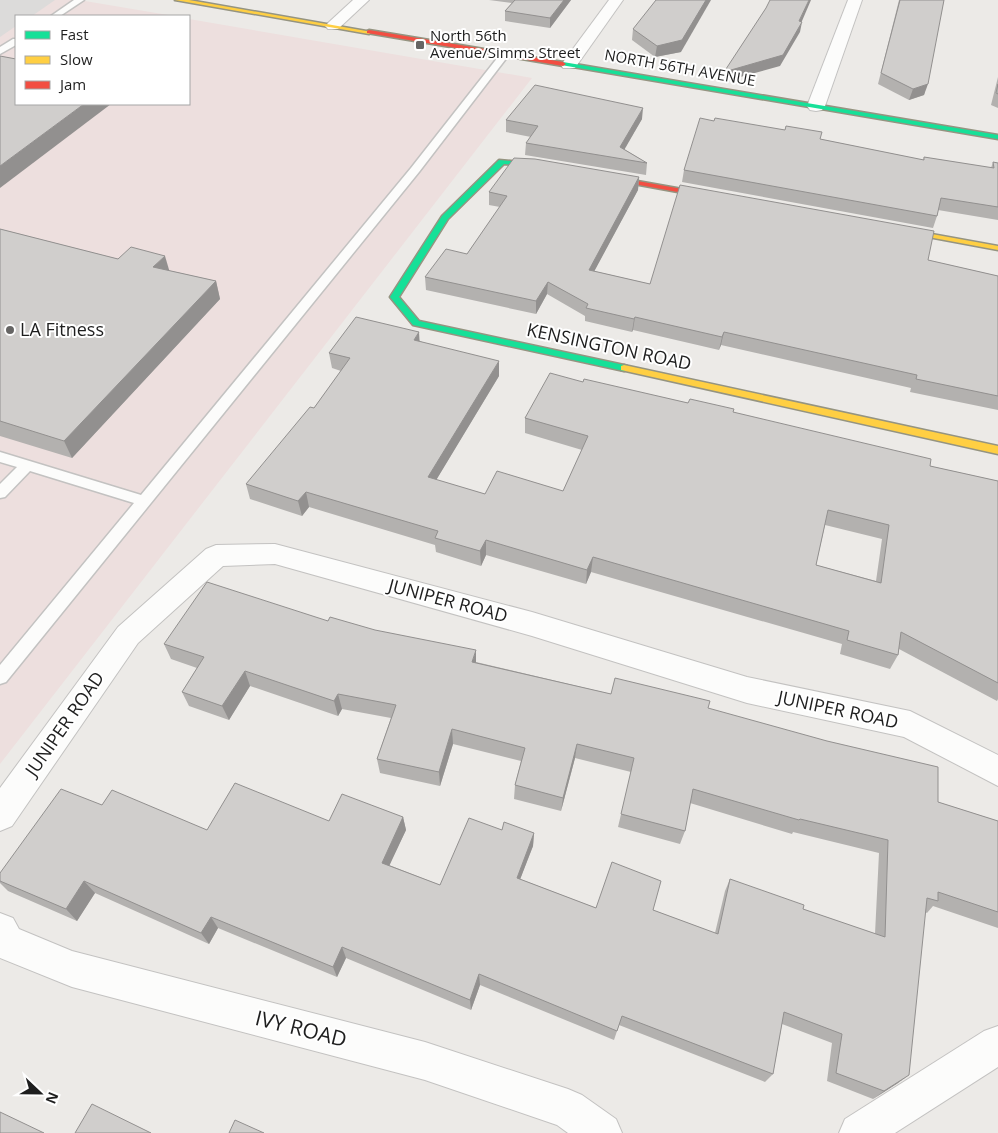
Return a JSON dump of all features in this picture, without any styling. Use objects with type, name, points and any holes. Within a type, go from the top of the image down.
[{"type":"street","name":"NORTH 56TH AVENUE","points":[[178,0],[998,137]]},
{"type":"street","points":[[333,26],[362,0]]},
{"type":"street","points":[[569,65],[616,0]]},
{"type":"street","points":[[816,106],[855,0]]},
{"type":"street","name":"KENSINGTON ROAD","points":[[564,169],[535,164],[502,162],[445,218],[394,297],[416,323],[998,450]]},
{"type":"street","points":[[593,174],[730,199]]},
{"type":"street","points":[[886,228],[998,248]]},
{"type":"street","name":"JUNIPER ROAD","points":[[0,815],[128,635],[216,556],[275,554],[532,624],[747,690],[910,725],[998,770]]},
{"type":"street","name":"IVY ROAD","points":[[0,931],[6,942],[72,969],[425,1061],[568,1109],[602,1133]]},
{"type":"street","points":[[859,1133],[998,1045]]},
{"type":"lane","points":[[57,15],[80,0]]},
{"type":"lane","points":[[0,51],[15,42]]},
{"type":"lane","points":[[0,677],[409,177],[505,54]]},
{"type":"lane","points":[[0,457],[145,501]]},
{"type":"lane","points":[[0,493],[27,465]]},
{"type":"shaded area","points":[[0,0],[79,0],[168,15],[15,15],[15,105],[190,105],[190,19],[532,78],[0,764]]},
{"type":"shaded area","points":[[0,0],[55,0],[33,15],[15,15],[15,27],[0,37]]},
{"type":"building","points":[[515,0],[564,0],[550,18],[505,11]]},
{"type":"building","points":[[656,0],[706,0],[682,40],[657,46],[633,29]]},
{"type":"building","points":[[770,0],[809,0],[799,21],[802,22],[783,55],[724,72],[766,8]]},
{"type":"building","points":[[900,0],[944,0],[928,84],[913,89],[881,73]]},
{"type":"building","points":[[0,56],[15,59],[15,105],[83,105],[0,166]]},
{"type":"building","points":[[535,85],[643,108],[620,147],[647,163],[526,143],[538,126],[506,120]]},
{"type":"building","points":[[700,118],[714,121],[715,118],[785,130],[786,126],[822,132],[820,139],[924,160],[924,157],[994,168],[993,162],[998,163],[998,207],[941,198],[937,216],[684,170]]},
{"type":"building","points":[[514,158],[535,159],[639,177],[589,270],[650,284],[680,185],[934,231],[928,260],[998,276],[998,396],[916,379],[917,375],[724,332],[722,337],[586,308],[588,304],[548,282],[536,301],[425,277],[446,249],[467,254],[507,196],[489,192]]},
{"type":"building","points":[[0,229],[118,259],[131,247],[165,256],[153,267],[216,281],[64,441],[0,421]]},
{"type":"building","points":[[356,317],[419,332],[414,340],[499,361],[428,477],[485,494],[497,471],[563,491],[588,436],[525,418],[550,373],[583,382],[584,379],[688,403],[690,399],[734,409],[733,412],[931,459],[930,466],[998,481],[998,683],[901,632],[898,655],[847,640],[849,631],[593,557],[587,570],[486,540],[480,551],[435,538],[438,531],[306,492],[298,501],[246,484],[310,407],[314,408],[350,358],[329,353]],"holes":[[[828,510],[889,525],[881,583],[816,565]]]},
{"type":"building","points":[[207,582],[328,621],[330,617],[375,630],[476,650],[472,662],[611,694],[615,678],[710,701],[708,708],[827,741],[938,767],[938,802],[998,821],[998,912],[938,892],[938,901],[927,898],[909,1075],[884,1091],[836,1073],[842,1034],[784,1012],[773,1074],[622,1016],[617,1031],[479,974],[470,1000],[342,947],[333,967],[211,917],[201,933],[84,881],[66,909],[0,881],[0,873],[61,789],[102,805],[112,790],[207,830],[235,783],[329,821],[342,794],[403,817],[382,863],[440,885],[469,818],[502,830],[504,822],[534,833],[517,878],[596,908],[612,862],[661,881],[653,910],[718,934],[730,879],[804,905],[803,909],[885,937],[888,840],[799,820],[693,789],[685,831],[621,814],[634,758],[577,744],[563,798],[515,785],[525,748],[452,729],[439,772],[377,759],[396,705],[338,694],[334,701],[245,671],[222,706],[182,692],[204,657],[164,644]]},
{"type":"building","points":[[92,1104],[151,1133],[75,1133]]},
{"type":"building","points":[[0,1112],[44,1133],[0,1133]]},
{"type":"building","points":[[235,1120],[264,1133],[229,1133]]},
{"type":"traffic: fast","points":[[563,64],[998,137]]},
{"type":"traffic: fast","points":[[549,166],[502,162],[445,218],[394,297],[416,323],[624,368]]},
{"type":"traffic: slow","points":[[178,0],[369,32]]},
{"type":"traffic: slow","points":[[896,229],[998,248]]},
{"type":"traffic: slow","points":[[624,368],[998,450]]},
{"type":"traffic: jam","points":[[369,32],[563,64]]},
{"type":"traffic: jam","points":[[601,176],[716,197]]},
{"type":"place","name":"North 56th Avenue/Simms Street","points":[[420,45]]},
{"type":"place","name":"LA Fitness","points":[[10,330]]}]
